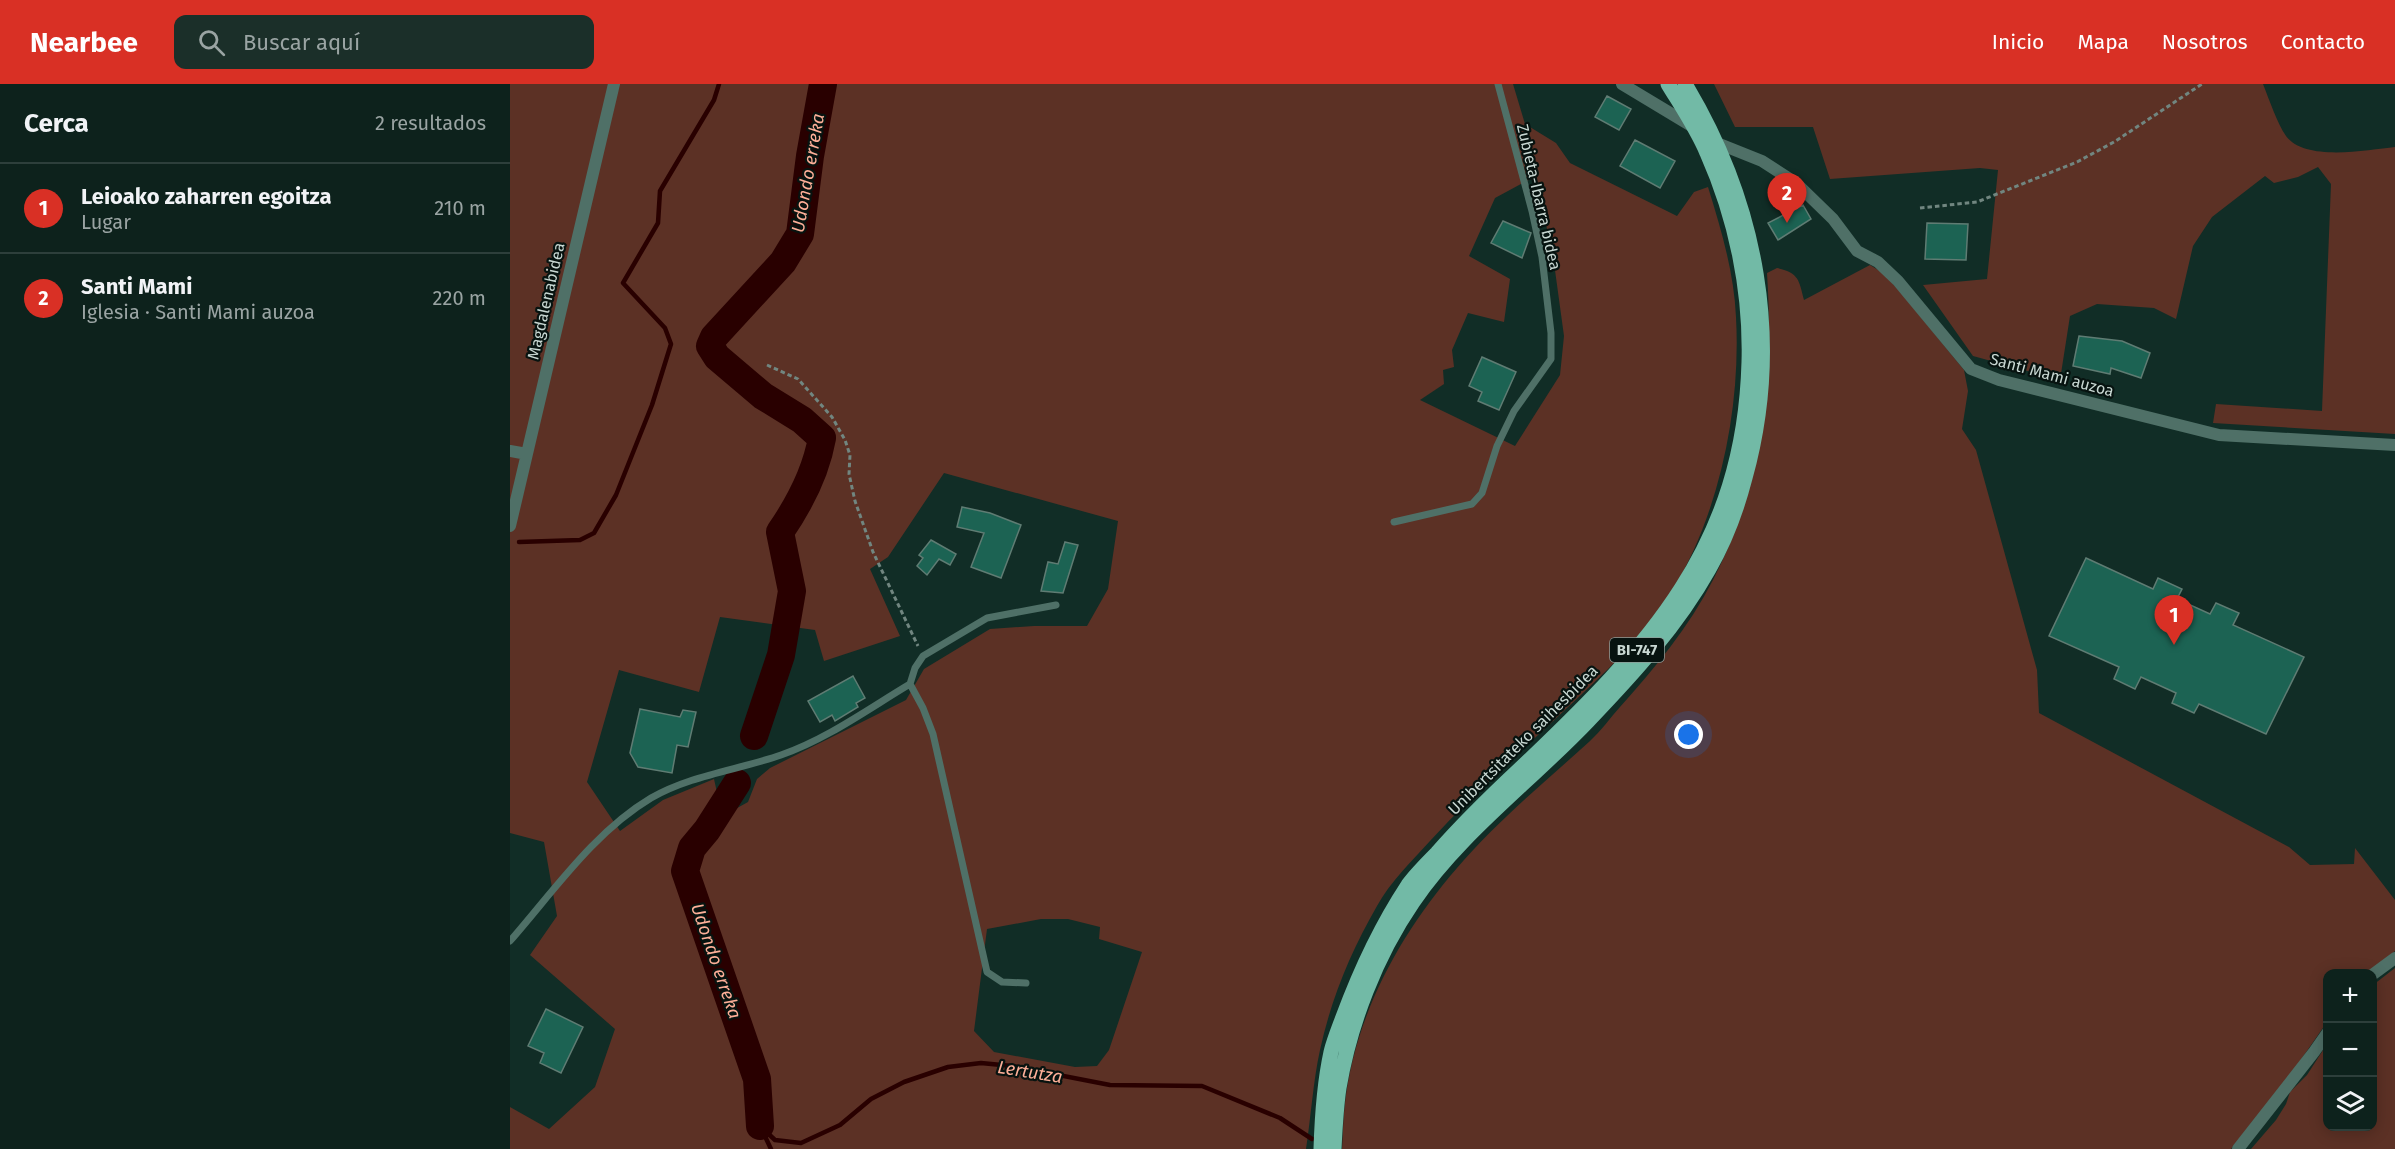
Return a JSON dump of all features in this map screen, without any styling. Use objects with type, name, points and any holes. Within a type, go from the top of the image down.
[{"type":"main road","name":"Unibertsitateko saihesbidea","points":[[1321,1149],[1322,1112],[1332,1049],[1366,961],[1410,883],[1451,836],[1593,699],[1644,641],[1675,601],[1697,563],[1724,504],[1736,466],[1745,421],[1750,337],[1746,287],[1738,245],[1708,154],[1668,84]]},
{"type":"main road","name":"Unibertsitateko saihesbidea","points":[[1334,1149],[1339,1090],[1347,1050],[1364,998],[1382,956],[1413,902],[1461,844],[1585,724],[1669,631],[1709,569],[1736,506],[1753,451],[1760,406],[1764,348],[1760,295],[1752,246],[1736,190],[1717,143],[1685,84]]},
{"type":"street","name":"Magdalenabidea","points":[[510,526],[614,84]]},
{"type":"street","points":[[1622,84],[1695,128]]},
{"type":"street","name":"Santi Mami auzoa","points":[[1717,143],[1762,161],[1796,183],[1833,219],[1857,251],[1878,261],[1898,281],[1971,369],[1999,380],[2219,435],[2395,445]]},
{"type":"street","points":[[510,451],[527,454]]},
{"type":"street","points":[[2377,972],[2395,958]]},
{"type":"street","points":[[2238,1149],[2323,1038]]},
{"type":"lane","name":"Zubieta-Ibarra bidea","points":[[1394,522],[1472,504],[1482,493],[1497,446],[1514,411],[1551,359],[1551,333],[1542,257],[1498,84]]},
{"type":"lane","points":[[510,941],[596,843],[616,824],[652,798],[720,771],[782,755],[854,718],[909,684],[923,656],[987,618],[1056,605]]},
{"type":"lane","points":[[909,684],[923,708],[933,734],[987,972],[1002,982],[1026,983]]},
{"type":"path","points":[[1920,208],[1977,202],[2077,162],[2114,142],[2202,84]]},
{"type":"path","points":[[767,365],[798,378],[832,417],[845,440],[850,455],[849,474],[855,501],[866,532],[901,613],[923,656]]},
{"type":"shaded area","points":[[510,84],[1513,84],[1525,124],[1556,143],[1570,163],[1677,216],[1694,192],[1708,187],[1733,284],[1737,352],[1731,423],[1715,493],[1703,527],[1673,590],[1643,632],[1607,670],[1448,822],[1382,897],[1350,958],[1330,1012],[1318,1062],[1306,1149],[510,1149],[510,1107],[549,1129],[595,1087],[615,1029],[530,955],[557,916],[544,842],[510,833]],"holes":[[[1536,176],[1554,263],[1564,336],[1560,375],[1515,446],[1420,400],[1444,384],[1443,370],[1454,367],[1452,350],[1468,313],[1504,322],[1510,279],[1469,256],[1495,198]],[[944,473],[1118,521],[1108,589],[1087,626],[990,629],[924,669],[906,700],[770,768],[757,779],[748,802],[730,812],[718,797],[714,779],[663,800],[620,831],[587,782],[619,670],[699,692],[720,617],[815,630],[824,661],[900,636],[870,569],[888,557]],[[1041,919],[1068,919],[1100,927],[1099,939],[1142,952],[1109,1050],[1097,1066],[1075,1067],[994,1052],[974,1031],[987,929]]]},
{"type":"shaded area","points":[[1714,84],[2263,84],[2283,131],[2295,144],[2321,152],[2353,152],[2395,147],[2395,434],[2213,423],[2216,404],[2322,411],[2331,184],[2318,167],[2298,177],[2274,183],[2265,176],[2212,217],[2193,246],[2176,319],[2154,308],[2097,304],[2070,316],[2060,380],[1973,356],[1923,285],[1987,279],[1998,170],[1980,168],[1830,179],[1813,127],[1735,127]]},
{"type":"shaded area","points":[[1870,265],[1883,273],[1902,294],[1964,370],[1968,391],[1962,429],[1976,450],[2037,670],[2039,713],[2289,847],[2310,865],[2354,864],[2355,848],[2395,900],[2395,951],[2372,969],[2323,969],[2323,1028],[2293,1071],[2231,1149],[1342,1149],[1350,1070],[1359,1038],[1383,977],[1417,920],[1436,893],[1488,834],[1602,729],[1671,646],[1704,597],[1731,542],[1755,468],[1767,392],[1769,314],[1767,273],[1777,268],[1790,272],[1799,282],[1804,300]]},
{"type":"shaded area","points":[[2395,968],[2395,1149],[2251,1149],[2276,1120],[2290,1092],[2307,1075],[2323,1050],[2323,1131],[2377,1131],[2377,982]]},
{"type":"building","points":[[1607,96],[1631,109],[1619,130],[1595,117]]},
{"type":"building","points":[[1635,140],[1675,161],[1660,188],[1620,166]]},
{"type":"building","points":[[1803,205],[1811,219],[1778,240],[1768,223]]},
{"type":"building","points":[[1503,221],[1531,233],[1522,258],[1491,243]]},
{"type":"building","points":[[1927,223],[1968,224],[1966,260],[1925,259]]},
{"type":"building","points":[[2079,336],[2122,341],[2150,353],[2141,378],[2111,368],[2110,374],[2073,366]]},
{"type":"building","points":[[1482,357],[1516,372],[1499,410],[1478,401],[1482,392],[1469,386]]},
{"type":"building","points":[[962,507],[990,513],[1021,525],[1001,578],[971,567],[984,533],[957,527]]},
{"type":"building","points":[[931,540],[956,554],[950,565],[939,559],[927,575],[917,566],[923,558],[919,555]]},
{"type":"building","points":[[1065,542],[1078,545],[1063,593],[1041,591],[1048,562],[1058,564]]},
{"type":"building","points":[[2086,558],[2153,589],[2158,578],[2182,589],[2177,599],[2210,614],[2216,603],[2239,613],[2233,625],[2304,657],[2266,734],[2199,704],[2194,713],[2172,703],[2176,693],[2141,677],[2135,689],[2114,679],[2119,667],[2049,636]]},
{"type":"building","points":[[853,676],[865,698],[856,703],[858,707],[835,721],[832,715],[820,722],[808,701]]},
{"type":"building","points":[[640,709],[680,717],[683,710],[696,712],[688,747],[677,745],[672,773],[638,767],[630,753]]},
{"type":"building","points":[[546,1009],[583,1027],[561,1073],[540,1063],[544,1053],[528,1046]]},
{"type":"waterway","points":[[519,542],[580,540],[594,533],[616,495],[652,405],[671,344],[665,328],[623,283],[658,223],[660,191],[714,100],[719,84]]},
{"type":"waterway","name":"Udondo erreka","points":[[754,736],[781,655],[792,591],[780,532],[806,487],[816,463],[822,438],[802,420],[763,396],[717,357],[710,346],[714,337],[783,262],[800,234],[810,156],[823,84]]},
{"type":"waterway","name":"Udondo erreka","points":[[737,783],[707,830],[692,848],[685,871],[757,1079],[760,1126]]},
{"type":"waterway","name":"Lertutza","points":[[760,1126],[775,1140],[801,1143],[840,1125],[871,1099],[904,1082],[948,1067],[981,1063],[1012,1066],[1110,1085],[1202,1086],[1280,1118],[1312,1139]]},
{"type":"waterway","name":"Udondo erreka","points":[[761,1128],[771,1149]]},
{"type":"place","name":"Santi Mami","points":[[1787,223]]},
{"type":"place","name":"Leioako zaharren egoitza","points":[[2174,645]]}]
